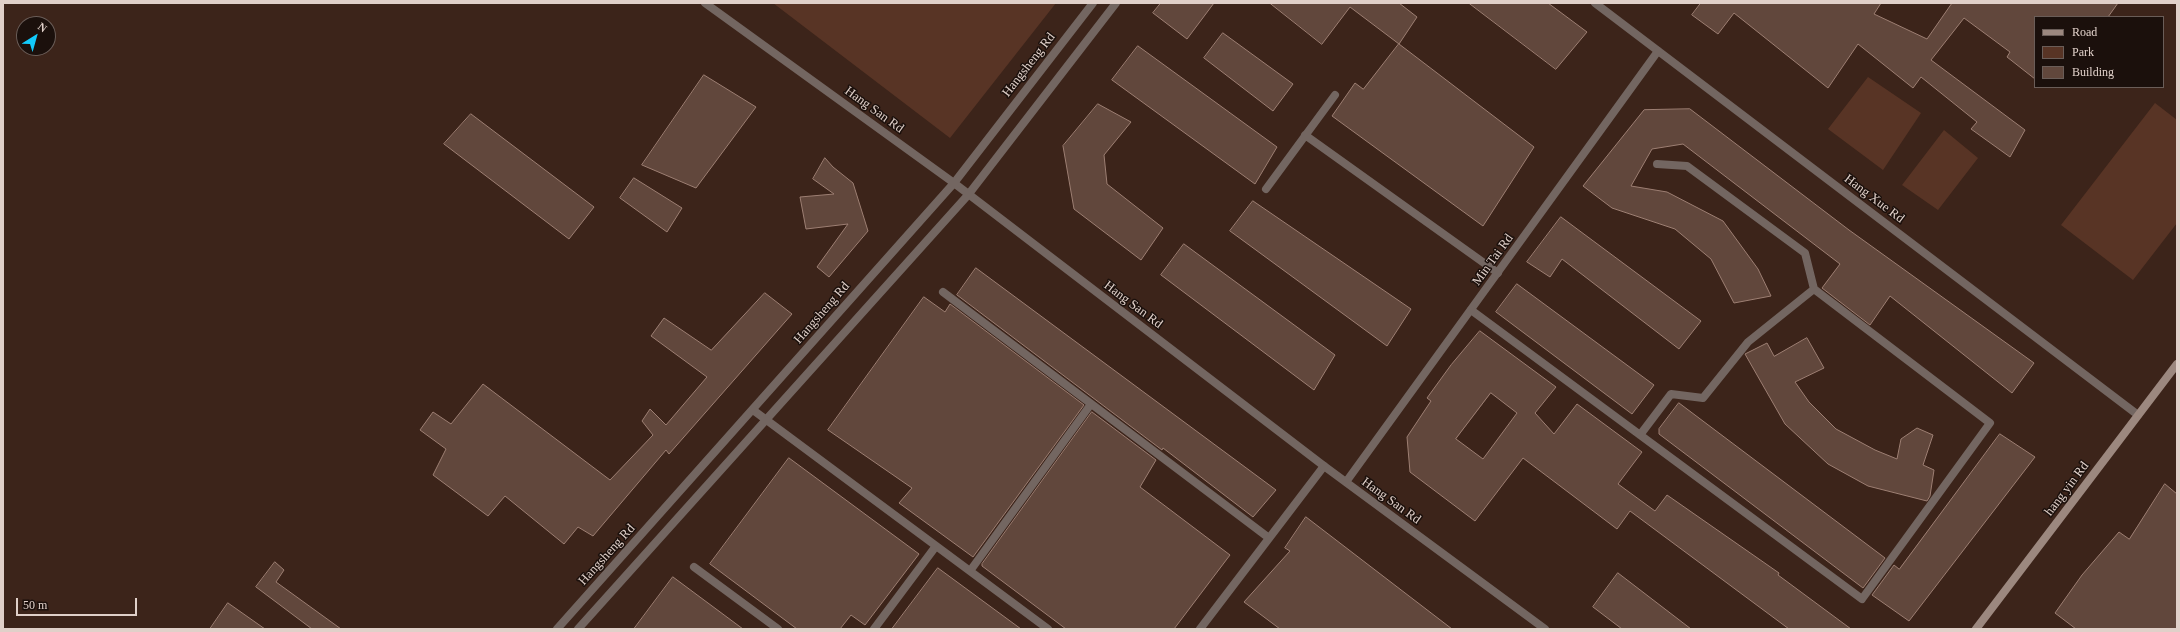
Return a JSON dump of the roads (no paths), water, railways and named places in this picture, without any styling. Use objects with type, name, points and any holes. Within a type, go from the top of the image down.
[{"type":"main road","name":"hang yin Rd","points":[[1976,629],[2177,364]]},
{"type":"street","name":"Hang San Rd","points":[[705,3],[954,183],[1324,466],[1545,629]]},
{"type":"street","name":"Hangsheng Rd","points":[[557,629],[954,183],[1093,3]]},
{"type":"street","points":[[578,629],[968,195],[1116,3]]},
{"type":"street","name":"Hang Xue Rd","points":[[1595,3],[2138,415]]},
{"type":"street","name":"Min Tai Rd","points":[[1346,482],[1658,51]]},
{"type":"street","points":[[1266,189],[1335,95]]},
{"type":"street","points":[[1305,135],[1498,273]]},
{"type":"street","points":[[1471,310],[1862,599],[1990,423],[1814,289],[1805,253],[1687,166],[1657,164]]},
{"type":"street","points":[[1640,435],[1671,394],[1702,398],[1748,342],[1814,289]]},
{"type":"street","points":[[943,292],[1269,538]]},
{"type":"street","points":[[970,571],[1091,404]]},
{"type":"street","points":[[753,410],[1048,629]]},
{"type":"street","points":[[1200,629],[1324,466]]},
{"type":"street","points":[[874,629],[936,546]]},
{"type":"street","points":[[694,567],[778,629]]}]
